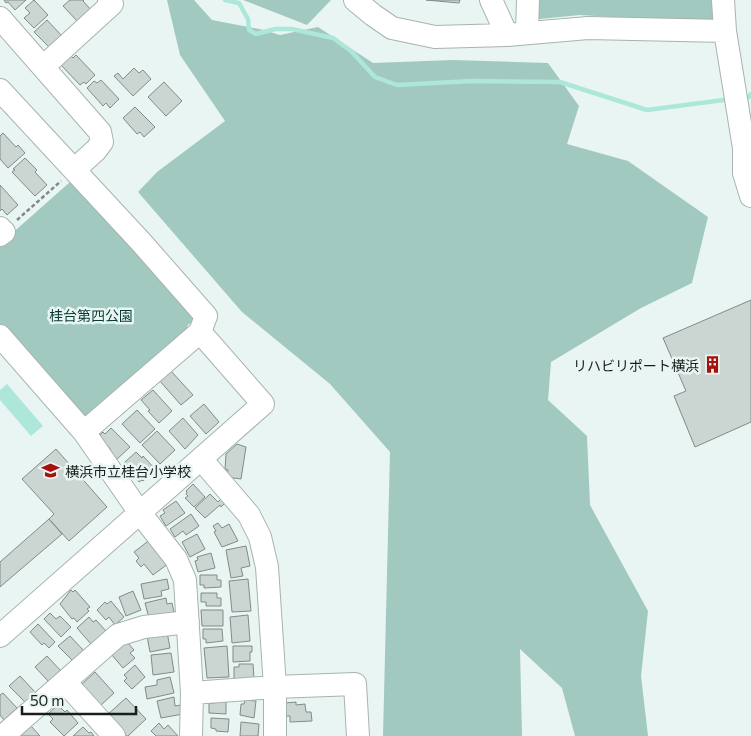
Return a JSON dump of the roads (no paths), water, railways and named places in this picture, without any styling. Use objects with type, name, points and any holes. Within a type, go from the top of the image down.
[{"type":"street","points":[[43,67],[112,4],[109,0]]},
{"type":"street","points":[[355,0],[392,28],[435,37],[517,34],[588,28],[725,32]]},
{"type":"street","points":[[491,0],[517,34]]},
{"type":"street","points":[[517,34],[528,0]]},
{"type":"street","points":[[723,0],[725,32],[747,147],[744,173],[751,196]]},
{"type":"street","points":[[0,18],[100,132],[102,142],[74,170]]},
{"type":"street","points":[[0,90],[142,242],[206,316],[200,332],[84,432]]},
{"type":"street","points":[[0,636],[263,404],[200,332]]},
{"type":"street","points":[[0,336],[84,432],[140,513],[176,559],[185,580],[192,693],[191,736]]},
{"type":"street","points":[[201,459],[248,515],[260,537],[267,567],[275,687],[275,736]]},
{"type":"street","points":[[3,734],[66,682],[118,635],[144,628],[188,622]]},
{"type":"street","points":[[66,682],[114,736]]},
{"type":"street","points":[[192,693],[356,684],[358,736]]},
{"type":"waterway","points":[[225,0],[239,3],[248,19],[249,30],[256,34],[275,29],[292,29],[333,38],[351,51],[375,77],[397,85],[472,81],[560,82],[647,110],[731,99]]},
{"type":"waterway","points":[[743,98],[749,97],[751,94]]},
{"type":"place","name":"リハビリポート横浜","points":[[713,365]]},
{"type":"place","name":"横浜市立桂台小学校","points":[[51,471]]},
{"type":"park label","name":"桂台第四公園","points":[[91,315]]}]
